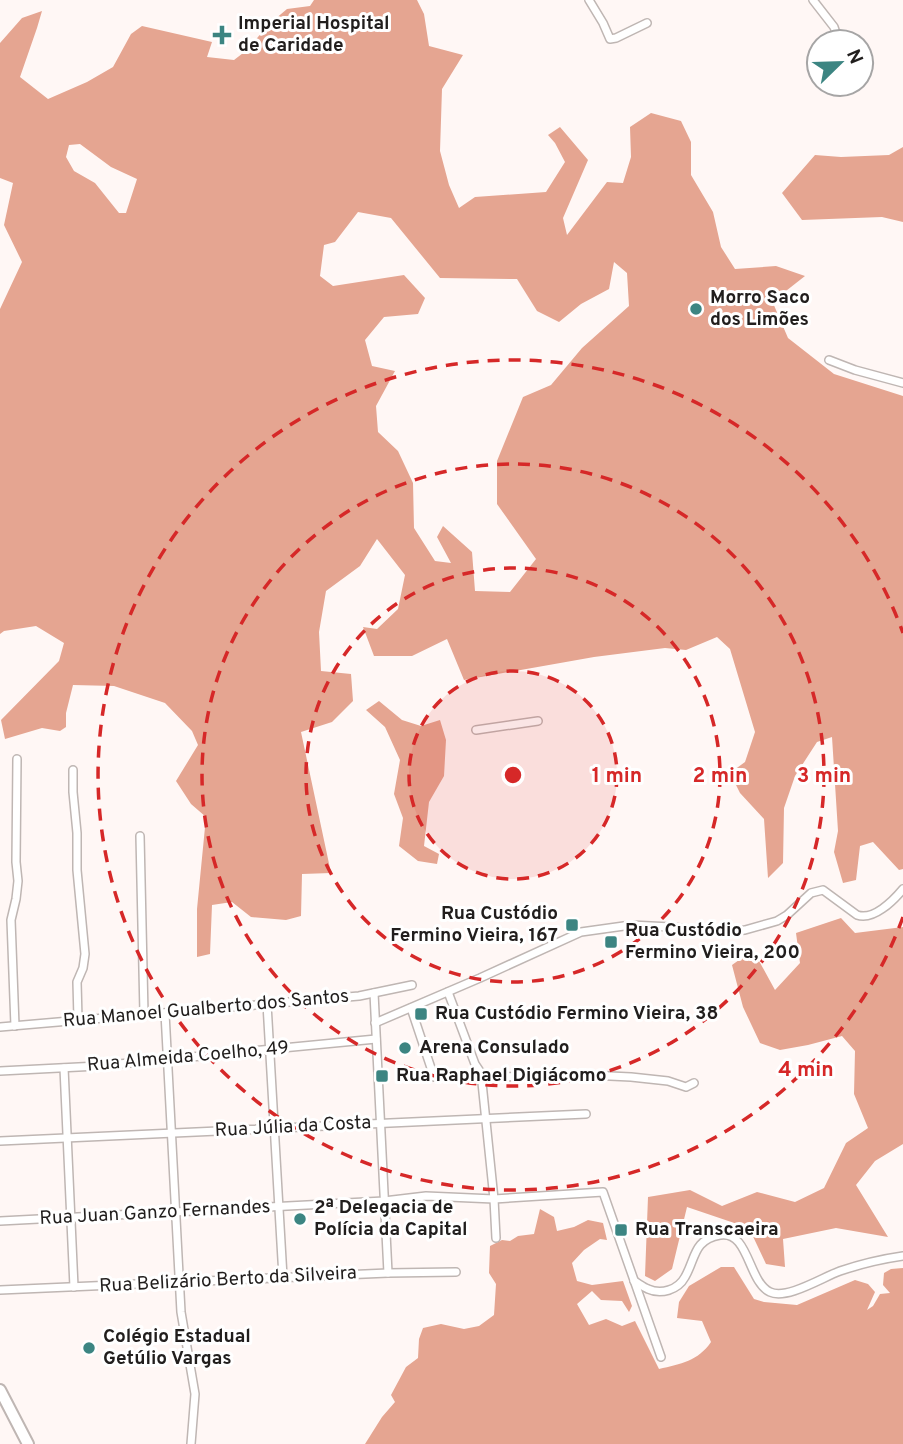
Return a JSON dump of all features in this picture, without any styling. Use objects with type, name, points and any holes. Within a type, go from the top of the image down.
[{"type":"main road","points":[[0,1390],[28,1444]]},
{"type":"street","points":[[589,0],[610,39],[647,23]]},
{"type":"street","points":[[813,0],[834,28]]},
{"type":"street","points":[[829,360],[903,383]]},
{"type":"street","points":[[476,730],[538,721]]},
{"type":"street","points":[[15,1026],[11,920],[18,881],[17,759]]},
{"type":"street","points":[[74,770],[77,870],[85,954],[77,982],[78,1019]]},
{"type":"street","points":[[140,836],[144,1014]]},
{"type":"street","points":[[375,1023],[581,932],[631,925],[715,932],[745,930],[777,921],[811,893],[823,890],[862,918],[884,906],[903,889]]},
{"type":"street","name":"Rua Manoel Gualberto dos Santos","points":[[0,1027],[267,1004],[373,993],[412,985]]},
{"type":"street","points":[[448,992],[475,1064],[481,1073],[496,1238]]},
{"type":"street","points":[[373,993],[388,1273]]},
{"type":"street","points":[[267,1004],[284,1277]]},
{"type":"street","points":[[414,1006],[434,1077]]},
{"type":"street","points":[[165,1013],[179,1282],[183,1331],[195,1394],[191,1444]]},
{"type":"street","name":"Rua Almeida Coelho, 49","points":[[0,1071],[64,1068],[376,1039]]},
{"type":"street","points":[[64,1068],[74,1287]]},
{"type":"street","points":[[481,1073],[498,1077],[631,1077],[668,1081],[686,1087],[694,1083]]},
{"type":"street","name":"Rua Júlia da Costa","points":[[0,1141],[586,1114]]},
{"type":"street","name":"Rua Juan Ganzo Fernandes","points":[[0,1221],[384,1201],[426,1196],[494,1199],[603,1192],[633,1280]]},
{"type":"street","points":[[633,1280],[659,1292],[670,1289],[680,1284],[686,1276],[694,1253],[700,1245],[708,1238],[726,1234],[735,1237],[740,1243],[763,1287],[770,1292],[781,1294],[838,1271],[903,1256]]},
{"type":"street","name":"Rua Belizário Berto da Silveira","points":[[0,1290],[456,1272]]},
{"type":"street","points":[[633,1280],[661,1357]]},
{"type":"shaded area","points":[[314,0],[417,0],[424,14],[429,46],[463,55],[442,89],[440,151],[449,185],[459,208],[475,197],[546,192],[565,162],[548,135],[560,127],[588,160],[563,218],[567,235],[607,182],[623,183],[631,157],[630,127],[651,113],[681,121],[691,142],[691,175],[713,212],[721,247],[735,269],[776,266],[805,276],[777,298],[770,296],[788,338],[834,374],[903,396],[903,869],[899,870],[873,842],[860,846],[856,880],[843,883],[834,852],[838,831],[832,737],[817,742],[795,776],[784,808],[783,863],[768,878],[764,819],[740,793],[730,773],[745,762],[755,732],[730,649],[717,637],[686,650],[665,648],[594,657],[464,680],[447,639],[412,656],[374,656],[363,627],[377,629],[398,609],[405,575],[377,539],[360,566],[326,591],[319,632],[321,671],[351,674],[353,701],[332,722],[301,732],[331,873],[302,874],[301,916],[286,920],[251,917],[232,902],[212,905],[210,954],[197,957],[197,909],[206,817],[191,804],[176,781],[198,745],[192,731],[165,703],[114,686],[73,685],[66,713],[66,727],[60,731],[42,728],[5,739],[1,720],[59,661],[64,643],[36,626],[0,634],[0,309],[22,262],[4,225],[13,183],[0,178],[0,43],[22,18],[42,11],[20,77],[48,99],[113,67],[131,34],[142,26],[212,42],[207,57],[234,60],[287,9],[310,6]],"holes":[[[80,144],[111,167],[137,179],[126,213],[119,213],[95,183],[74,171],[66,157],[69,145]],[[358,212],[391,218],[440,278],[517,279],[537,311],[559,322],[581,304],[609,289],[614,262],[627,273],[629,306],[582,348],[551,385],[523,397],[497,461],[497,504],[536,559],[510,592],[475,591],[472,552],[443,526],[437,537],[451,563],[435,561],[414,528],[413,483],[398,451],[378,432],[376,406],[395,371],[372,366],[365,340],[384,317],[418,314],[425,298],[404,275],[333,286],[320,276],[324,245],[335,242]]]},
{"type":"shaded area","points":[[903,147],[903,222],[882,217],[802,220],[782,193],[815,155],[889,155]]},
{"type":"shaded area","points":[[379,701],[402,720],[421,726],[440,720],[446,740],[444,776],[429,802],[424,846],[439,854],[437,864],[418,861],[399,846],[403,818],[394,794],[400,760],[385,727],[366,710]]},
{"type":"shaded area","points":[[841,918],[855,933],[903,927],[903,1144],[875,1161],[856,1185],[888,1237],[836,1228],[783,1239],[785,1267],[766,1264],[749,1228],[687,1207],[672,1269],[655,1281],[645,1276],[648,1197],[690,1190],[722,1206],[757,1192],[795,1202],[824,1188],[846,1143],[868,1128],[854,1094],[855,1051],[842,1036],[780,1050],[760,1043],[743,1007],[732,965],[753,950],[775,990],[800,963],[796,933]]},
{"type":"shaded area","points":[[540,1209],[554,1217],[557,1231],[588,1220],[603,1223],[607,1240],[600,1239],[572,1263],[577,1281],[592,1285],[623,1281],[632,1306],[629,1312],[622,1301],[601,1300],[592,1291],[577,1304],[589,1325],[606,1319],[622,1326],[635,1321],[659,1369],[695,1358],[711,1342],[702,1321],[677,1318],[679,1302],[689,1286],[721,1267],[734,1267],[754,1299],[764,1302],[797,1305],[855,1280],[868,1284],[875,1292],[867,1310],[873,1306],[880,1294],[890,1293],[883,1285],[884,1273],[903,1268],[903,1444],[365,1444],[395,1402],[391,1395],[406,1367],[418,1358],[419,1339],[423,1328],[441,1324],[464,1329],[479,1326],[494,1315],[496,1284],[489,1273],[490,1246],[502,1240],[510,1241],[518,1236],[534,1234]]},
{"type":"place","name":"Imperial Hospital de Caridade","points":[[222,35]]},
{"type":"place","name":"Morro Saco dos Limões","points":[[696,309]]},
{"type":"place","name":"Rua Custódio Fermino Vieira, 167","points":[[572,925]]},
{"type":"place","name":"Rua Custódio Fermino Vieira, 200","points":[[611,942]]},
{"type":"place","name":"Rua Custódio Fermino Vieira, 38","points":[[421,1014]]},
{"type":"place","name":"Arena Consulado","points":[[405,1048]]},
{"type":"place","name":"Rua Raphael Digiácomo","points":[[382,1076]]},
{"type":"place","name":"2ª Delegacia de Polícia da Capital","points":[[300,1219]]},
{"type":"place","name":"Rua Transcaeira","points":[[621,1230]]},
{"type":"place","name":"Colégio Estadual Getúlio Vargas","points":[[89,1348]]}]
